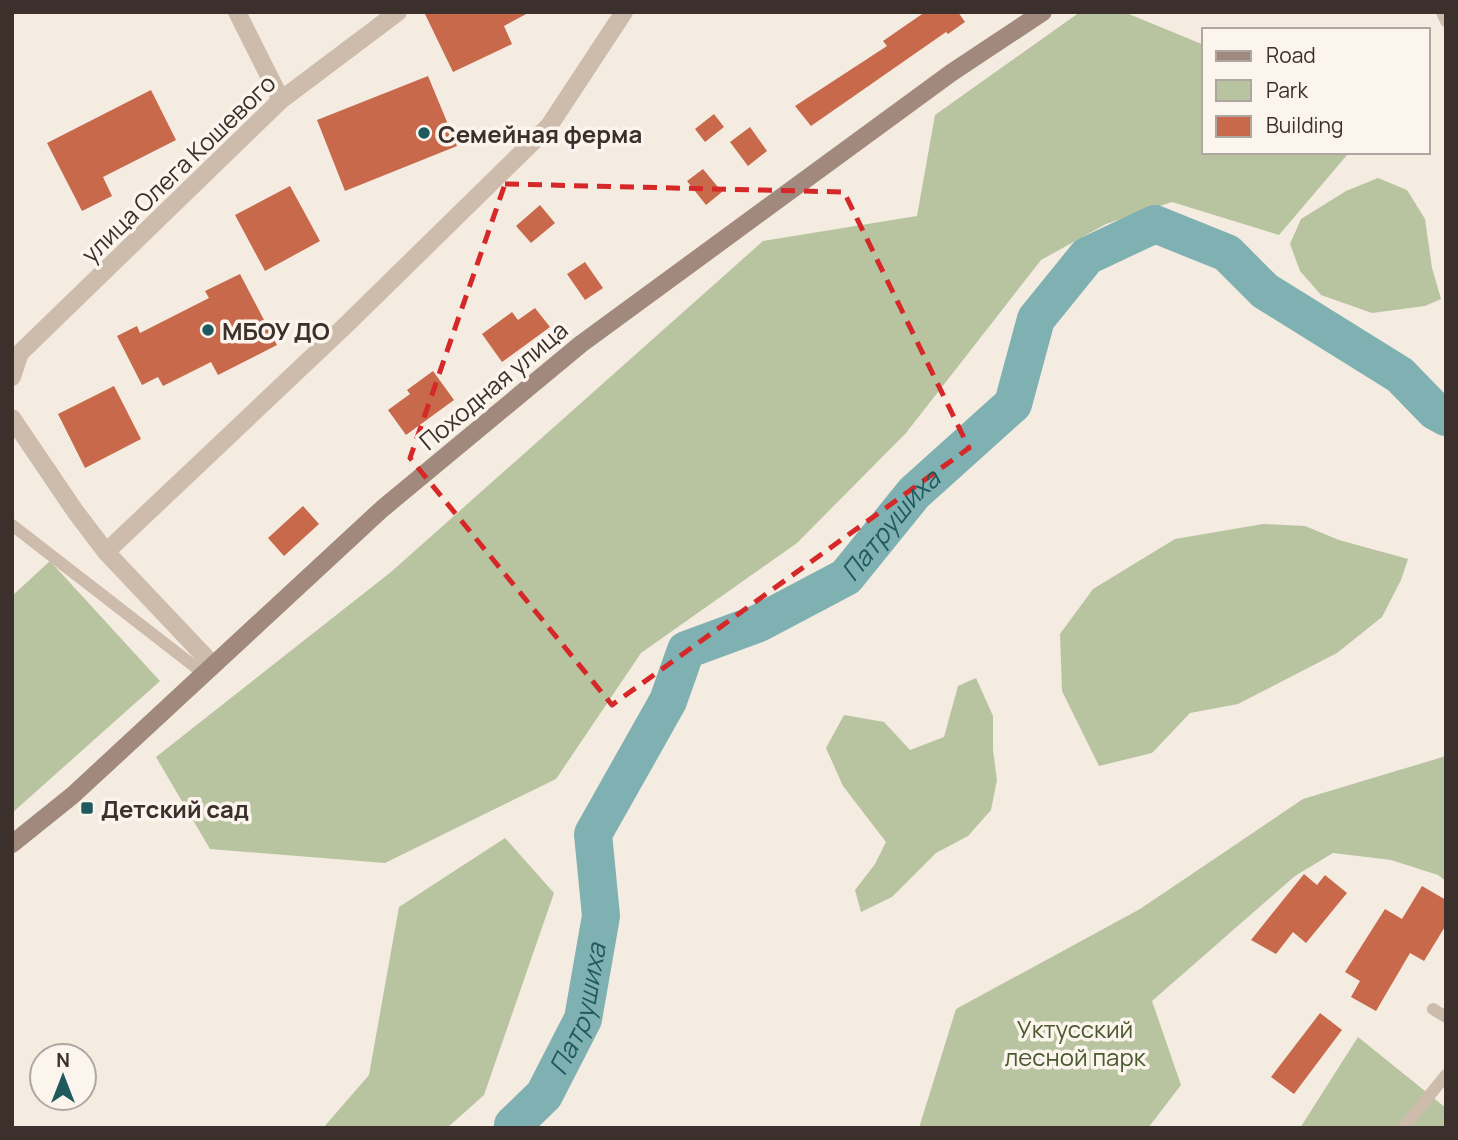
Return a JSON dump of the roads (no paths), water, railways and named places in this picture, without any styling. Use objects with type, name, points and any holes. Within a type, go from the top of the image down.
[{"type":"main road","name":"Походная улица","points":[[12,844],[73,795],[382,509],[580,344],[951,73],[1043,12]]},
{"type":"street","points":[[237,12],[281,100]]},
{"type":"street","name":"улица Олега Кошевого","points":[[12,377],[20,353],[281,100],[398,12]]},
{"type":"street","points":[[106,552],[347,324],[549,126],[624,12]]},
{"type":"street","points":[[12,418],[106,552],[208,669]]},
{"type":"lane","points":[[1442,12],[1446,21]]},
{"type":"lane","points":[[12,524],[208,669]]},
{"type":"lane","points":[[1433,1009],[1446,1017]]},
{"type":"lane","points":[[1404,1128],[1446,1075]]},
{"type":"waterway","name":"Патрушиха","points":[[513,1128],[544,1095],[583,1019],[601,916],[593,834],[668,701],[686,650],[759,623],[846,577],[914,493],[1013,404],[1036,319],[1087,256],[1155,224],[1227,253],[1265,291],[1400,375],[1435,411],[1446,417]]},
{"type":"place","name":"Семейная ферма","points":[[424,133]]},
{"type":"place","name":"МБОУ ДО","points":[[208,330]]},
{"type":"place","name":"Детский сад","points":[[87,808]]},
{"type":"park label","name":"Уктусский лесной парк","points":[[1075,1042]]}]
